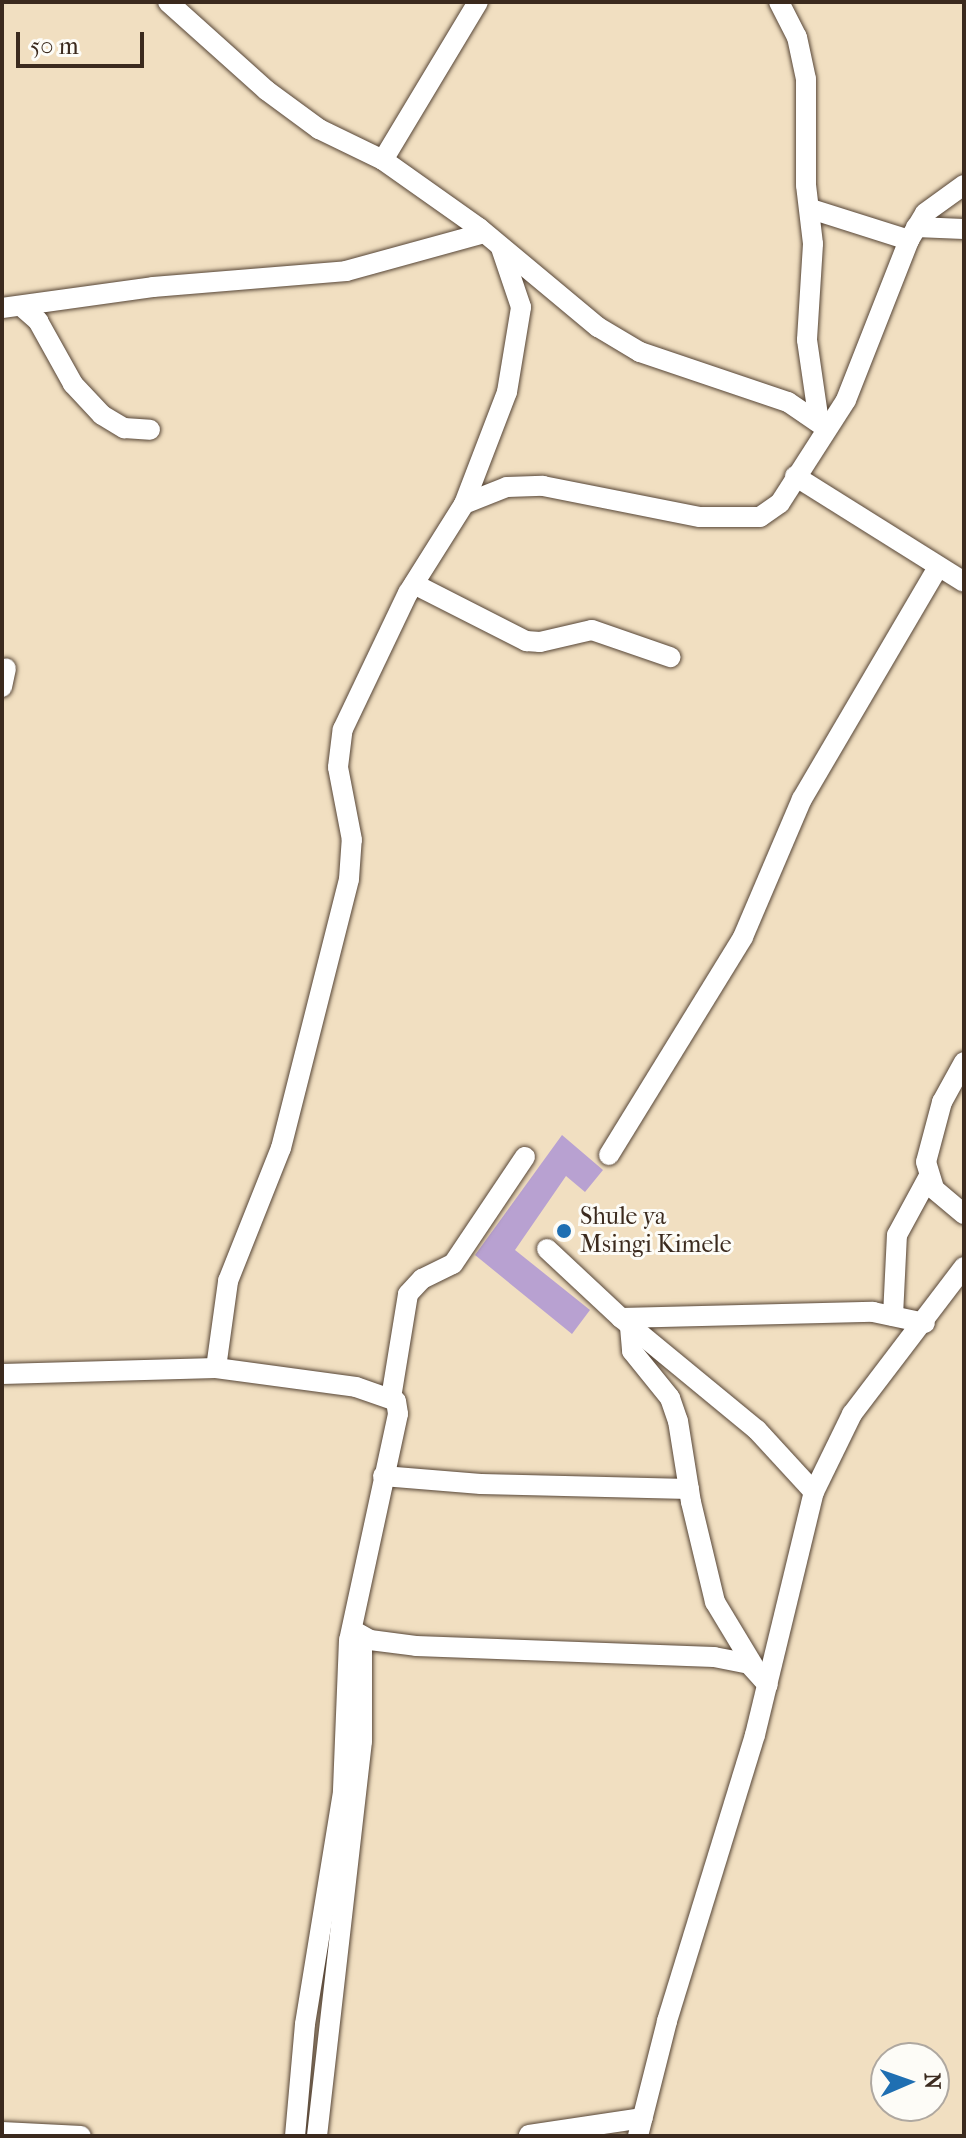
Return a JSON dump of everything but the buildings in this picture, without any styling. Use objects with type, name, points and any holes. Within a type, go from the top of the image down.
[{"type":"street","points":[[168,2],[266,90],[319,129],[383,160],[484,233],[572,310],[640,352],[788,402],[822,425]]},
{"type":"street","points":[[383,160],[478,2]]},
{"type":"street","points":[[784,5],[797,37],[806,79],[811,209],[807,340],[822,425]]},
{"type":"street","points":[[464,504],[507,487],[543,486],[732,520],[760,517],[780,503],[822,425],[846,400],[913,234],[925,213],[964,185]]},
{"type":"street","points":[[811,209],[913,234],[964,229]]},
{"type":"street","points":[[11,307],[153,287],[346,271],[484,233]]},
{"type":"street","points":[[216,1368],[228,1281],[281,1148],[349,879],[352,840],[338,767],[343,729],[414,584],[464,504],[517,352],[521,307],[501,248]]},
{"type":"street","points":[[11,307],[38,321],[73,384],[102,415],[124,428],[150,430]]},
{"type":"street","points":[[795,476],[964,582]]},
{"type":"street","points":[[609,1155],[743,937],[802,799],[938,567]]},
{"type":"street","points":[[414,584],[526,641],[592,630],[670,657]]},
{"type":"street","points":[[893,1316],[897,1235],[928,1178],[926,1162],[942,1102],[964,1062]]},
{"type":"street","points":[[295,2136],[305,2024],[343,1792],[356,1633],[383,1476],[398,1414],[391,1398],[408,1294],[422,1279],[453,1264],[525,1157]]},
{"type":"street","points":[[928,1178],[964,1214]]},
{"type":"street","points":[[547,1249],[626,1322],[757,1430],[814,1492]]},
{"type":"street","points":[[529,2135],[641,2131],[814,1492],[852,1414],[925,1323],[964,1267]]},
{"type":"street","points":[[626,1322],[873,1312],[925,1323]]},
{"type":"street","points":[[626,1322],[632,1351],[670,1398],[678,1421],[689,1489],[715,1602],[762,1677]]},
{"type":"street","points":[[2,1374],[216,1368],[297,1377],[391,1398]]},
{"type":"street","points":[[383,1476],[481,1484],[689,1489]]},
{"type":"street","points":[[356,1633],[470,1650],[677,1653],[736,1660],[762,1677]]},
{"type":"street","points":[[317,2136],[362,1741],[356,1633]]},
{"type":"street","points":[[2,2132],[81,2136]]},
{"type":"place","name":"Shule ya Msingi Kimele","points":[[564,1231]]}]
